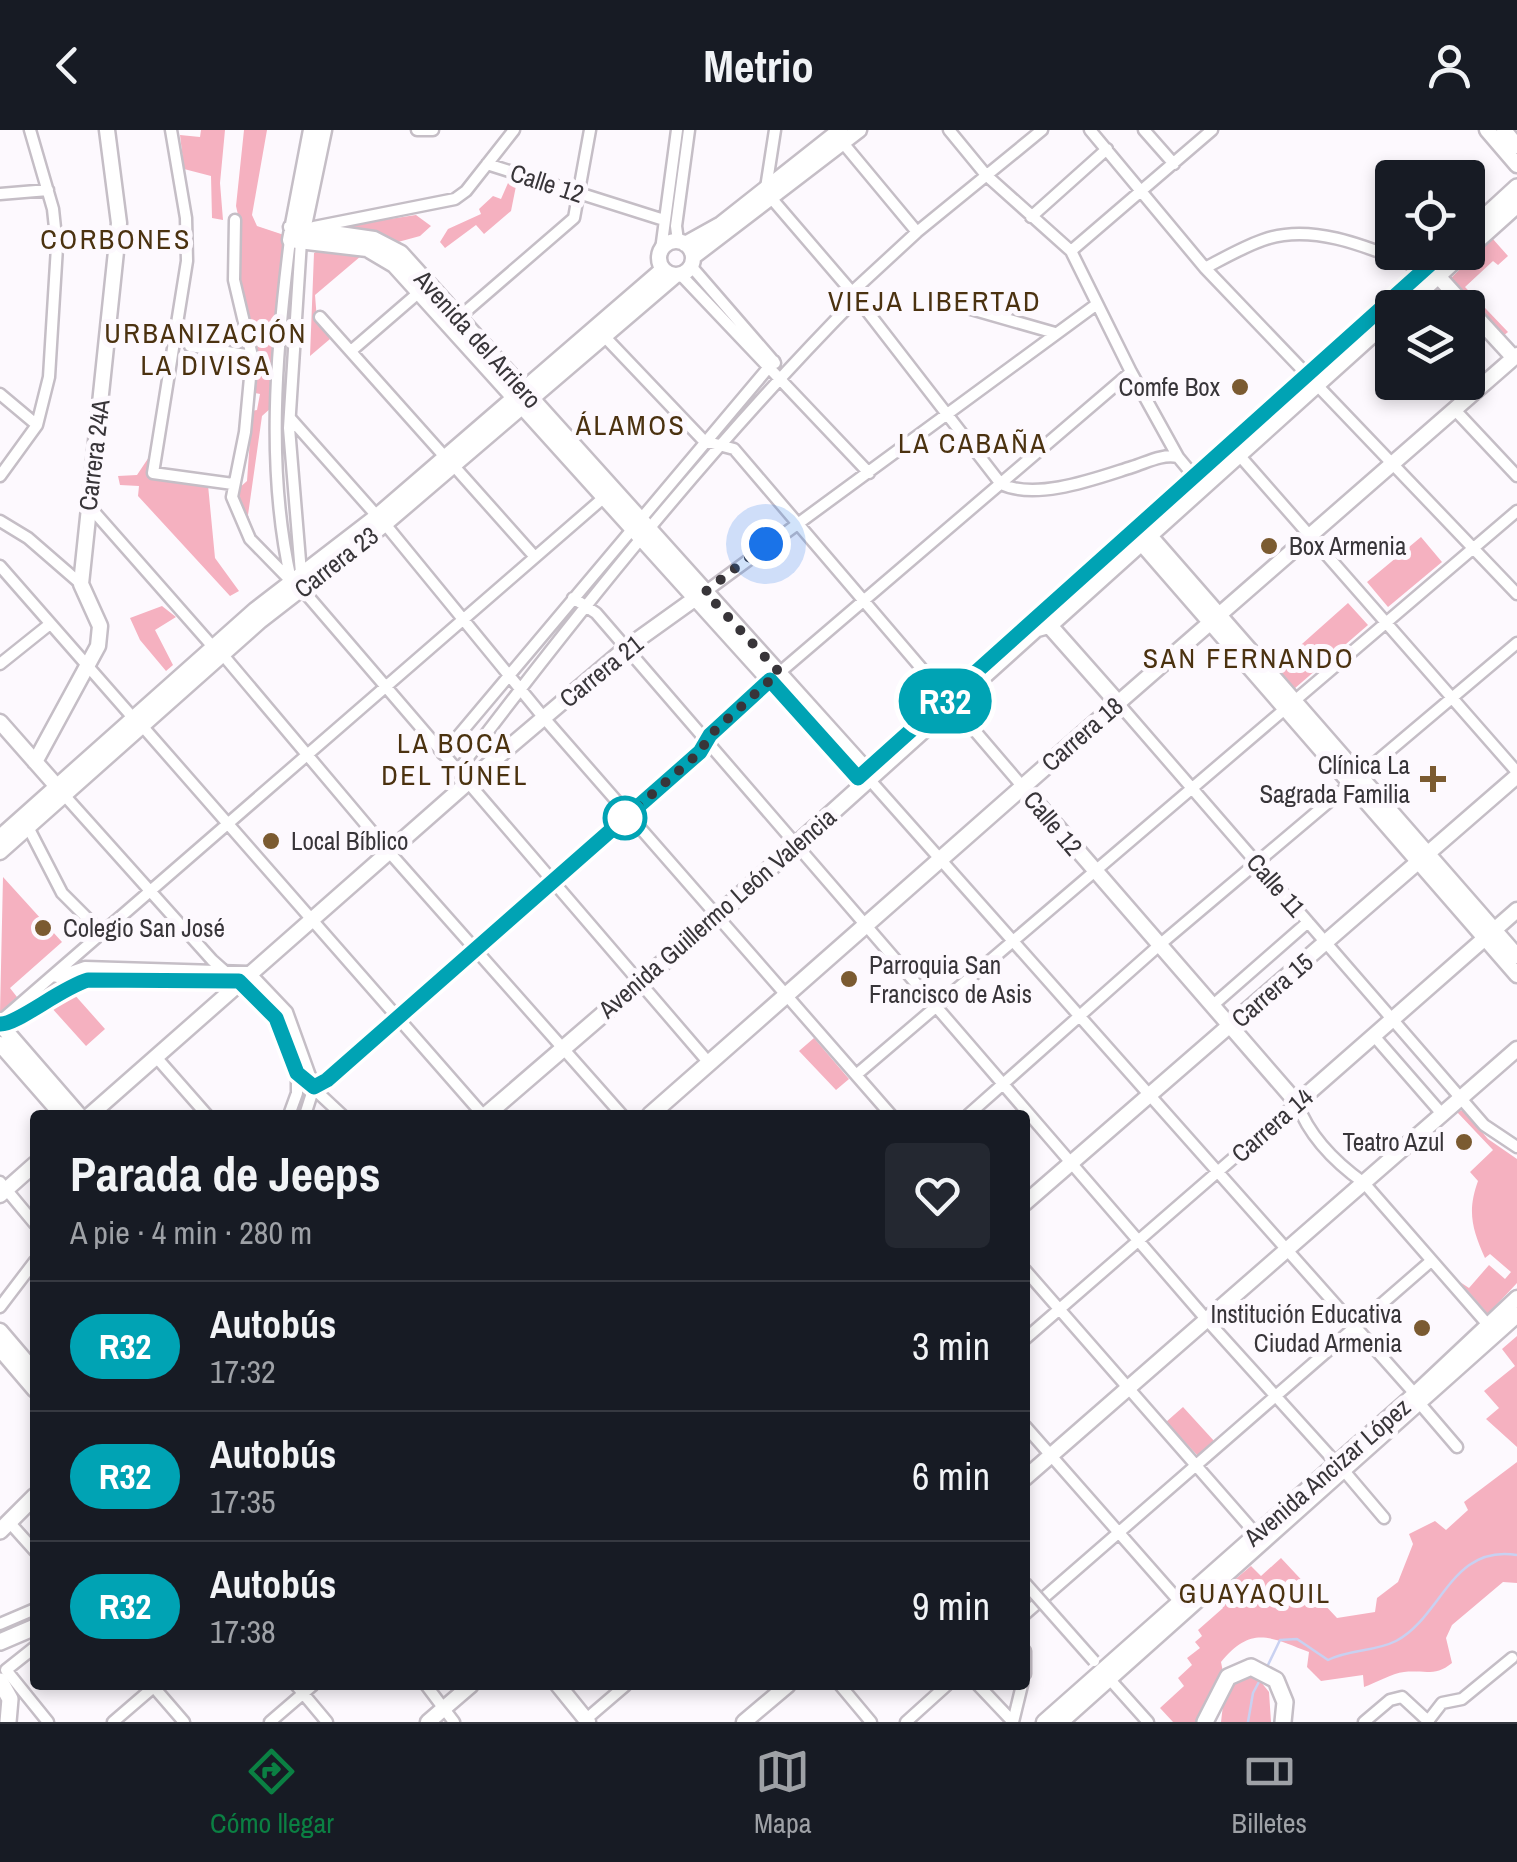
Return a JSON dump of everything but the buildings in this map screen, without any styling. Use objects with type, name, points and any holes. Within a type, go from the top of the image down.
[{"type":"main road","points":[[1485,216],[1517,187]]},
{"type":"main road","name":"Avenida Guillermo León Valencia","points":[[1485,235],[1515,211]]},
{"type":"main road","name":"Avenida Guillermo León Valencia","points":[[1417,290],[1433,270]]},
{"type":"main road","name":"Avenida Guillermo León Valencia","points":[[490,1110],[797,845],[1436,270]]},
{"type":"main road","name":"Avenida Guillermo León Valencia","points":[[1198,482],[1239,454],[1310,382],[1375,330]]},
{"type":"main road","name":"Calle 11","points":[[1042,623],[1118,703]]},
{"type":"main road","name":"Carrera 18","points":[[656,1110],[1118,703]]},
{"type":"main road","points":[[3,1524],[30,1500]]},
{"type":"main road","points":[[0,1642],[30,1629]]},
{"type":"main road","points":[[1205,1722],[1221,1686],[1237,1670],[1251,1667],[1264,1671],[1282,1690],[1284,1722]]},
{"type":"main road","points":[[3,1675],[10,1699],[8,1722]]},
{"type":"street","points":[[0,476],[36,425],[49,377],[58,263],[48,190],[30,130]]},
{"type":"street","name":"Carrera 24A","points":[[35,762],[90,666],[100,626],[81,584],[118,222],[107,130]]},
{"type":"street","points":[[171,130],[186,218],[187,262],[153,473],[232,484]]},
{"type":"street","points":[[298,581],[276,438],[296,234],[311,130]]},
{"type":"street","points":[[298,581],[290,468],[296,234],[324,130]]},
{"type":"street","points":[[418,130],[433,130]]},
{"type":"street","points":[[296,234],[443,204],[466,191],[514,130]]},
{"type":"street","points":[[454,322],[574,218],[590,130]]},
{"type":"street","points":[[676,130],[661,250],[681,261],[771,364],[779,379],[869,473]]},
{"type":"street","points":[[681,261],[676,226],[689,130]]},
{"type":"street","points":[[775,130],[769,194],[854,295],[1001,484],[1030,489],[1089,480],[1161,456],[1178,456]]},
{"type":"street","name":"Carrera 23","points":[[0,837],[140,724],[298,581],[381,520],[722,224],[769,194],[841,136],[859,130]]},
{"type":"street","points":[[949,130],[986,175],[1072,251],[1131,372],[1178,456],[1198,482]]},
{"type":"street","points":[[462,778],[520,687],[718,446],[854,295],[917,232],[1042,130]]},
{"type":"street","points":[[1090,130],[1206,268],[1310,382],[1394,463],[1517,594]]},
{"type":"street","points":[[1144,130],[1174,164]]},
{"type":"street","points":[[1488,130],[1517,165]]},
{"type":"street","points":[[1504,130],[1517,146]]},
{"type":"street","points":[[1072,251],[1207,132]]},
{"type":"street","points":[[841,136],[917,232]]},
{"type":"street","points":[[1031,217],[1107,149]]},
{"type":"street","name":"Calle 12","points":[[487,164],[664,220]]},
{"type":"street","points":[[0,194],[48,190]]},
{"type":"street","points":[[235,220],[234,280],[252,356],[245,432],[232,484],[242,527],[298,581],[385,688],[709,1062]]},
{"type":"street","name":"Avenida del Arriero","points":[[296,234],[397,259],[775,676],[866,782]]},
{"type":"street","points":[[1206,268],[1266,238],[1299,236],[1356,243],[1431,273],[1448,290]]},
{"type":"street","name":"Carrera 23","points":[[523,398],[604,336],[681,261]]},
{"type":"street","points":[[351,351],[424,288]]},
{"type":"street","name":"Carrera 21","points":[[96,1110],[390,853],[462,778],[544,718],[626,648],[796,521],[869,473],[1097,304]]},
{"type":"street","points":[[957,305],[1055,333]]},
{"type":"street","points":[[320,317],[535,557]]},
{"type":"street","points":[[1485,326],[1516,358]]},
{"type":"street","name":"Calle 12","points":[[604,336],[704,441],[734,448],[952,707],[1297,1104],[1304,1124],[1344,1169],[1364,1183],[1489,1326]]},
{"type":"street","points":[[190,346],[252,356]]},
{"type":"street","name":"Carrera 18","points":[[1118,703],[1516,358]]},
{"type":"street","points":[[442,754],[771,364]]},
{"type":"street","points":[[307,1110],[314,1087],[553,882],[775,676],[1131,372]]},
{"type":"street","points":[[0,394],[36,425]]},
{"type":"street","points":[[1454,410],[1517,476]]},
{"type":"street","points":[[290,418],[381,520],[544,718],[887,1110]]},
{"type":"street","points":[[1239,454],[1517,774]]},
{"type":"street","points":[[1,1026],[5,1017],[26,998],[609,494]]},
{"type":"street","points":[[88,506],[618,1110]]},
{"type":"street","points":[[856,1075],[1517,510]]},
{"type":"street","points":[[0,520],[28,538],[81,584]]},
{"type":"street","points":[[1141,534],[1490,934],[1517,975]]},
{"type":"street","points":[[0,566],[480,1110]]},
{"type":"street","points":[[573,598],[586,606],[626,648],[1027,1110]]},
{"type":"street","points":[[0,664],[50,624]]},
{"type":"street","points":[[974,1110],[1159,945],[1517,643]]},
{"type":"street","name":"Calle 11","points":[[1118,703],[1492,1133],[1517,1147]]},
{"type":"street","points":[[0,722],[225,970]]},
{"type":"street","name":"Carrera 15","points":[[1030,1199],[1517,774]]},
{"type":"street","points":[[866,782],[941,859],[1220,1171],[1457,1447]]},
{"type":"street","name":"Carrera 23","points":[[0,852],[61,791]]},
{"type":"street","points":[[28,827],[62,893],[102,933]]},
{"type":"street","name":"Carrera 14","points":[[1030,1335],[1517,910]]},
{"type":"street","points":[[1212,1006],[1308,922]]},
{"type":"street","points":[[1490,934],[1517,956]]},
{"type":"street","points":[[65,966],[225,970],[244,977],[287,1012],[314,1087]]},
{"type":"street","points":[[26,998],[60,975],[85,967]]},
{"type":"street","points":[[1,1026],[14,1023],[64,987],[88,980],[244,977]]},
{"type":"street","points":[[244,977],[276,1018],[297,1073],[297,1093],[290,1110]]},
{"type":"street","points":[[1,1026],[75,1110]]},
{"type":"street","points":[[1374,1036],[1442,1114]]},
{"type":"street","points":[[0,1044],[58,1110]]},
{"type":"street","points":[[1030,1474],[1517,1049]]},
{"type":"street","points":[[156,1057],[203,1110]]},
{"type":"street","points":[[297,1073],[337,1110]]},
{"type":"street","points":[[1030,1113],[1384,1518]]},
{"type":"street","points":[[30,1168],[2,1189],[30,1219]]},
{"type":"street","points":[[1030,1609],[1431,1261]]},
{"type":"street","points":[[0,1307],[30,1268]]},
{"type":"street","points":[[1030,1276],[1256,1534]]},
{"type":"street","name":"Avenida Ancizar López","points":[[1418,1400],[1517,1298]]},
{"type":"street","name":"Avenida Ancizar López","points":[[1061,1722],[1102,1671],[1517,1315]]},
{"type":"street","points":[[0,1332],[30,1366]]},
{"type":"street","points":[[0,1349],[30,1384]]},
{"type":"street","points":[[1030,1432],[1179,1601]]},
{"type":"street","name":"Avenida Ancizar López","points":[[1044,1722],[1256,1534],[1341,1468]]},
{"type":"street","points":[[3,1524],[30,1547]]},
{"type":"street","points":[[1030,1589],[1148,1722]]},
{"type":"street","points":[[0,1624],[30,1611]]},
{"type":"street","points":[[30,1651],[3,1675],[48,1722]]},
{"type":"street","points":[[1364,1722],[1390,1700],[1402,1697],[1429,1721],[1442,1703],[1462,1699],[1512,1658]]},
{"type":"street","points":[[114,1722],[150,1690]]},
{"type":"street","points":[[157,1690],[184,1722]]},
{"type":"street","points":[[270,1722],[302,1690]]},
{"type":"street","points":[[305,1690],[326,1722]]},
{"type":"street","points":[[430,1690],[454,1722]]},
{"type":"street","points":[[428,1722],[465,1690]]},
{"type":"street","points":[[562,1690],[586,1721],[620,1690]]},
{"type":"street","points":[[744,1722],[782,1690]]},
{"type":"street","points":[[844,1690],[871,1722]]},
{"type":"street","points":[[906,1722],[941,1690]]},
{"type":"street","points":[[983,1690],[1013,1722]]},
{"type":"street","points":[[1013,1722],[1021,1690]]},
{"type":"shaded area","points":[[201,130],[225,130],[220,183],[223,220],[212,218],[211,176],[184,169],[180,135],[200,137]]},
{"type":"shaded area","points":[[244,130],[267,130],[252,215],[257,226],[284,235],[272,407],[262,416],[248,515],[254,533],[246,525],[238,489],[247,481],[252,411],[257,410],[260,394],[255,393],[260,359],[239,275],[241,228],[236,206]]},
{"type":"shaded area","points":[[508,183],[516,186],[511,211],[484,234],[476,225],[445,248],[440,242],[448,229],[481,214],[479,209],[493,196],[501,199]]},
{"type":"shaded area","points":[[416,215],[431,226],[420,236],[398,242],[385,235],[336,227]]},
{"type":"shaded area","points":[[1492,238],[1508,256],[1498,265],[1493,261],[1485,268],[1485,245]]},
{"type":"shaded area","points":[[325,247],[361,256],[315,295],[317,320],[330,339],[310,356],[314,253]]},
{"type":"shaded area","points":[[1459,270],[1483,270],[1465,287],[1468,290],[1458,290],[1449,280]]},
{"type":"shaded area","points":[[1485,308],[1508,332],[1502,337],[1485,319]]},
{"type":"shaded area","points":[[149,457],[148,476],[208,485],[215,558],[239,591],[230,596],[138,496],[139,486],[120,485],[118,476],[137,475]]},
{"type":"shaded area","points":[[1421,537],[1442,562],[1388,607],[1367,582]]},
{"type":"shaded area","points":[[1348,603],[1368,625],[1294,689],[1275,668]]},
{"type":"shaded area","points":[[162,606],[176,617],[155,630],[173,665],[166,671],[140,640],[130,618]]},
{"type":"shaded area","points":[[3,877],[62,942],[10,988],[17,997],[0,1012]]},
{"type":"shaded area","points":[[73,993],[105,1029],[86,1046],[50,1006]]},
{"type":"shaded area","points":[[814,1038],[849,1079],[836,1090],[799,1051]]},
{"type":"shaded area","points":[[1463,1110],[1488,1139],[1517,1159],[1517,1283],[1488,1314],[1460,1282],[1469,1288],[1489,1265],[1505,1279],[1511,1272],[1490,1254],[1485,1258],[1477,1238],[1472,1211],[1478,1181],[1470,1172],[1493,1150],[1457,1112]]},
{"type":"shaded area","points":[[1517,1336],[1517,1447],[1486,1419],[1499,1408],[1484,1391],[1515,1366],[1502,1349]]},
{"type":"shaded area","points":[[1183,1407],[1215,1442],[1198,1456],[1166,1422]]},
{"type":"shaded area","points":[[1517,1462],[1517,1583],[1503,1582],[1452,1625],[1446,1638],[1452,1663],[1435,1671],[1399,1673],[1364,1687],[1363,1675],[1321,1681],[1307,1667],[1309,1652],[1271,1639],[1251,1639],[1221,1662],[1223,1672],[1197,1722],[1173,1722],[1160,1708],[1184,1686],[1178,1678],[1192,1665],[1187,1658],[1200,1648],[1195,1642],[1202,1636],[1198,1630],[1223,1608],[1214,1597],[1251,1566],[1261,1576],[1281,1558],[1337,1618],[1375,1612],[1377,1598],[1398,1582],[1413,1544],[1409,1534],[1435,1521],[1446,1530],[1468,1510],[1464,1502]]},
{"type":"shaded area","points":[[1257,1677],[1269,1692],[1271,1722],[1221,1722],[1223,1705],[1237,1680]]},
{"type":"waterway","points":[[1267,1667],[1280,1640],[1297,1639],[1328,1660],[1396,1641],[1412,1630],[1449,1585],[1477,1560],[1517,1555]]},
{"type":"waterway","points":[[1248,1722],[1253,1693],[1261,1678]]},
{"type":"bus line","name":"R32","points":[[0,1024],[14,1023],[64,987],[88,980],[239,981],[276,1018],[287,1038],[297,1073],[314,1087],[327,1080],[700,752],[710,735],[770,680],[858,778],[1424,270]]},
{"type":"place","name":"Comfe Box","points":[[1240,387]]},
{"type":"place","name":"Box Armenia","points":[[1269,546]]},
{"type":"place","name":"Clínica La Sagrada Familia","points":[[1433,779]]},
{"type":"place","name":"Local Bíblico","points":[[271,841]]},
{"type":"place","name":"Colegio San José","points":[[43,928]]},
{"type":"place","name":"Parroquia San Francisco de Asis","points":[[849,979]]},
{"type":"place","name":"Teatro Azul","points":[[1464,1142]]},
{"type":"place","name":"Institución Educativa Ciudad Armenia","points":[[1422,1328]]},
{"type":"district","name":"CORBONES","points":[[116,239]]},
{"type":"district","name":"VIEJA LIBERTAD","points":[[935,301]]},
{"type":"district","name":"URBANIZACIÓN LA DIVISA","points":[[206,349]]},
{"type":"district","name":"ÁLAMOS","points":[[631,425]]},
{"type":"district","name":"LA CABAÑA","points":[[973,443]]},
{"type":"district","name":"SAN FERNANDO","points":[[1249,658]]},
{"type":"district","name":"LA BOCA DEL TÚNEL","points":[[455,759]]},
{"type":"district","name":"GUAYAQUIL","points":[[1255,1593]]},
{"type":"route","points":[[625,818],[700,752],[710,735],[779,672],[705,592],[766,544]]}]
